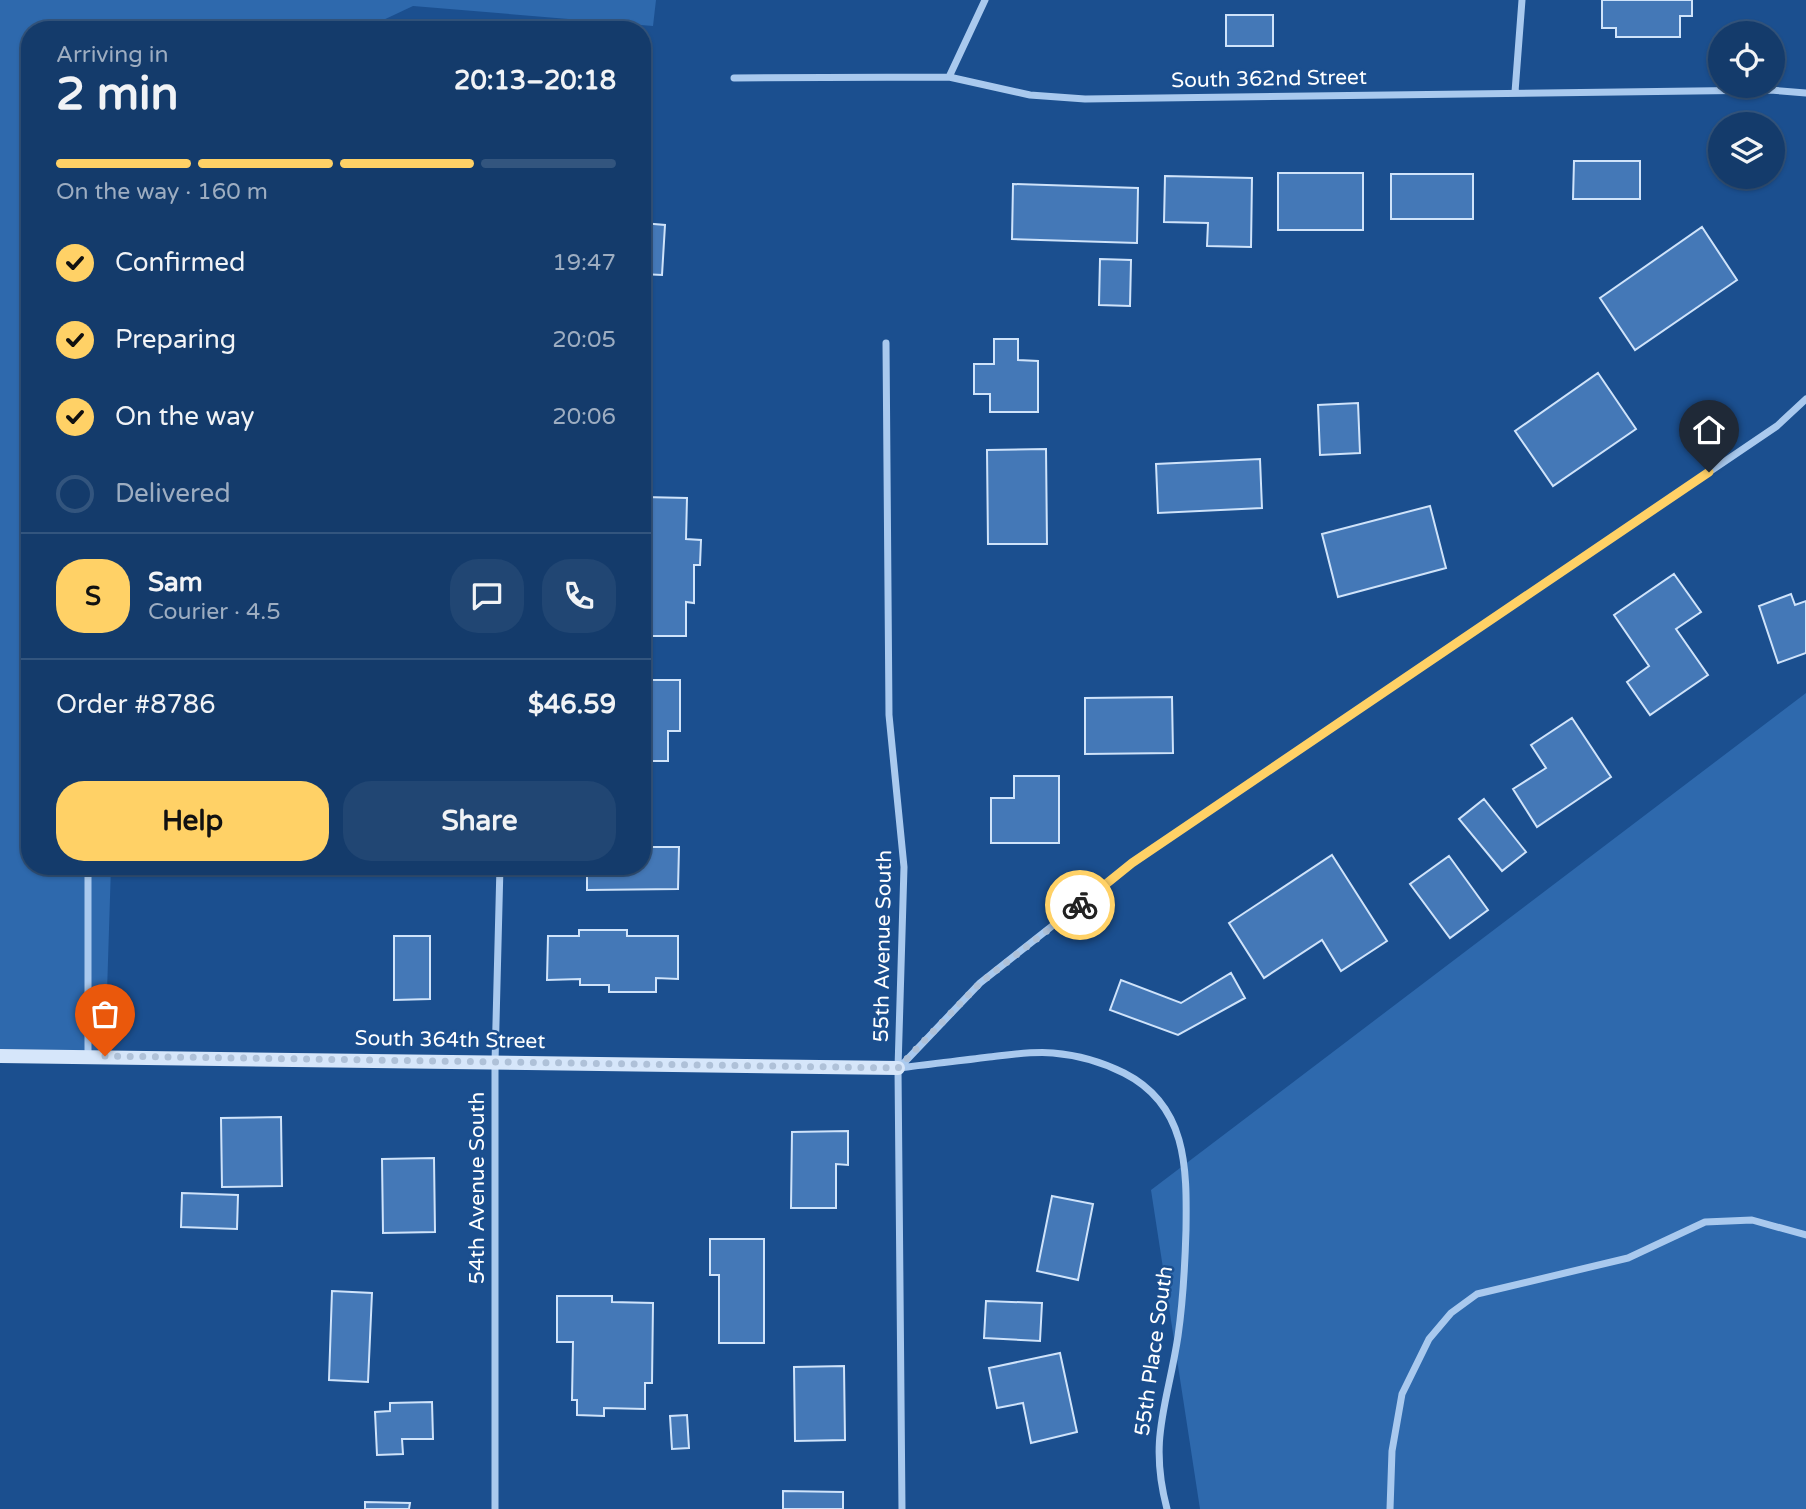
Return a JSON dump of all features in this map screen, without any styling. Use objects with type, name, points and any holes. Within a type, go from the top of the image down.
[{"type":"street","points":[[949,77],[985,0]]},
{"type":"street","points":[[1515,92],[1522,0]]},
{"type":"street","name":"South 362nd Street","points":[[734,78],[949,77],[1030,95],[1085,99],[1515,92],[1770,90],[1806,93]]},
{"type":"street","name":"55th Avenue South","points":[[887,343],[889,715],[904,867],[898,1068],[902,1509]]},
{"type":"street","points":[[898,1068],[980,983],[1132,863],[1777,426],[1806,399]]},
{"type":"street","points":[[88,875],[88,1056]]},
{"type":"street","name":"54th Avenue South","points":[[495,1509],[495,1062],[500,875]]},
{"type":"street","name":"55th Place South","points":[[898,1068],[1030,1053],[1054,1053],[1085,1058],[1119,1070],[1148,1086],[1167,1109],[1181,1144],[1186,1210],[1177,1338],[1158,1437],[1161,1481],[1167,1509]]},
{"type":"street","name":"South 364th Street","points":[[0,1056],[898,1068]]},
{"type":"street","points":[[1390,1509],[1392,1451],[1402,1394],[1429,1339],[1451,1313],[1477,1294],[1628,1258],[1706,1223],[1752,1220],[1806,1235]]},
{"type":"shaded area","points":[[0,0],[656,0],[653,26],[651,21],[593,21],[413,6],[381,21],[21,21],[21,875],[111,875],[105,1056],[0,1056]]},
{"type":"shaded area","points":[[1806,693],[1806,1509],[1200,1509],[1151,1190]]},
{"type":"building","points":[[1602,0],[1692,0],[1692,16],[1680,16],[1680,37],[1616,37],[1616,28],[1602,28]]},
{"type":"building","points":[[1226,15],[1273,15],[1273,46],[1226,46]]},
{"type":"building","points":[[1574,161],[1640,161],[1640,199],[1573,199]]},
{"type":"building","points":[[1278,173],[1363,173],[1363,230],[1278,230]]},
{"type":"building","points":[[1391,174],[1473,174],[1473,219],[1391,219]]},
{"type":"building","points":[[1165,176],[1252,178],[1251,247],[1207,246],[1208,223],[1164,222]]},
{"type":"building","points":[[1013,184],[1138,188],[1137,243],[1012,239]]},
{"type":"building","points":[[651,224],[665,225],[662,275],[651,274]]},
{"type":"building","points":[[1702,227],[1737,280],[1635,350],[1600,298]]},
{"type":"building","points":[[1100,259],[1131,260],[1130,306],[1099,305]]},
{"type":"building","points":[[994,339],[1018,339],[1018,360],[1038,361],[1038,412],[990,412],[990,394],[974,394],[974,364],[994,364]]},
{"type":"building","points":[[1598,373],[1636,429],[1553,486],[1515,431]]},
{"type":"building","points":[[1358,403],[1360,453],[1320,455],[1318,405]]},
{"type":"building","points":[[1046,449],[1047,544],[988,544],[987,450]]},
{"type":"building","points":[[1260,459],[1262,508],[1158,513],[1156,464]]},
{"type":"building","points":[[651,497],[687,498],[686,539],[701,540],[700,565],[694,565],[694,603],[686,602],[686,636],[651,636]]},
{"type":"building","points":[[1430,506],[1446,568],[1338,597],[1322,534]]},
{"type":"building","points":[[1674,574],[1701,612],[1676,629],[1708,675],[1650,715],[1627,682],[1649,666],[1614,615]]},
{"type":"building","points":[[1791,594],[1795,605],[1806,601],[1806,653],[1778,663],[1759,606]]},
{"type":"building","points":[[651,680],[680,680],[680,731],[668,731],[668,761],[651,761]]},
{"type":"building","points":[[1172,697],[1173,753],[1085,754],[1085,698]]},
{"type":"building","points":[[1572,718],[1611,777],[1537,827],[1513,789],[1546,768],[1531,745]]},
{"type":"building","points":[[1014,776],[1059,776],[1059,843],[991,843],[991,798],[1014,798]]},
{"type":"building","points":[[1484,799],[1526,852],[1502,871],[1459,819]]},
{"type":"building","points":[[651,847],[679,847],[678,889],[587,890],[587,875],[651,875]]},
{"type":"building","points":[[1332,855],[1387,941],[1341,971],[1322,940],[1264,978],[1229,923]]},
{"type":"building","points":[[1449,856],[1488,910],[1450,938],[1410,884]]},
{"type":"building","points":[[579,930],[627,930],[627,936],[678,936],[678,979],[656,978],[656,992],[609,992],[609,985],[580,985],[580,979],[547,980],[548,936],[579,936]]},
{"type":"building","points":[[394,936],[430,936],[430,999],[394,1000]]},
{"type":"building","points":[[1231,973],[1245,998],[1178,1035],[1110,1010],[1121,980],[1181,1003]]},
{"type":"building","points":[[281,1117],[282,1186],[222,1187],[221,1118]]},
{"type":"building","points":[[848,1131],[848,1165],[836,1164],[836,1208],[791,1208],[792,1132]]},
{"type":"building","points":[[434,1158],[435,1232],[383,1233],[382,1159]]},
{"type":"building","points":[[182,1193],[238,1195],[237,1229],[181,1227]]},
{"type":"building","points":[[1052,1196],[1093,1204],[1078,1280],[1037,1271]]},
{"type":"building","points":[[710,1239],[764,1239],[764,1343],[719,1343],[719,1275],[710,1275]]},
{"type":"building","points":[[332,1291],[372,1293],[368,1382],[329,1380]]},
{"type":"building","points":[[557,1296],[612,1296],[612,1302],[653,1303],[652,1383],[645,1383],[645,1409],[604,1408],[604,1416],[577,1415],[577,1400],[572,1400],[573,1342],[557,1342]]},
{"type":"building","points":[[986,1301],[1042,1303],[1040,1341],[984,1338]]},
{"type":"building","points":[[1060,1353],[1077,1432],[1031,1443],[1023,1403],[997,1408],[989,1368]]},
{"type":"building","points":[[844,1366],[845,1440],[795,1441],[794,1367]]},
{"type":"building","points":[[432,1402],[433,1439],[402,1439],[403,1454],[377,1455],[375,1412],[390,1411],[390,1403]]},
{"type":"building","points":[[687,1415],[689,1448],[672,1449],[670,1416]]},
{"type":"building","points":[[783,1491],[843,1492],[843,1509],[783,1509]]},
{"type":"building","points":[[365,1502],[410,1503],[409,1509],[365,1509]]},
{"type":"way so far","points":[[105,1056],[898,1068],[980,983],[1080,905]]},
{"type":"route","points":[[1080,905],[1132,863],[1709,472]]}]
